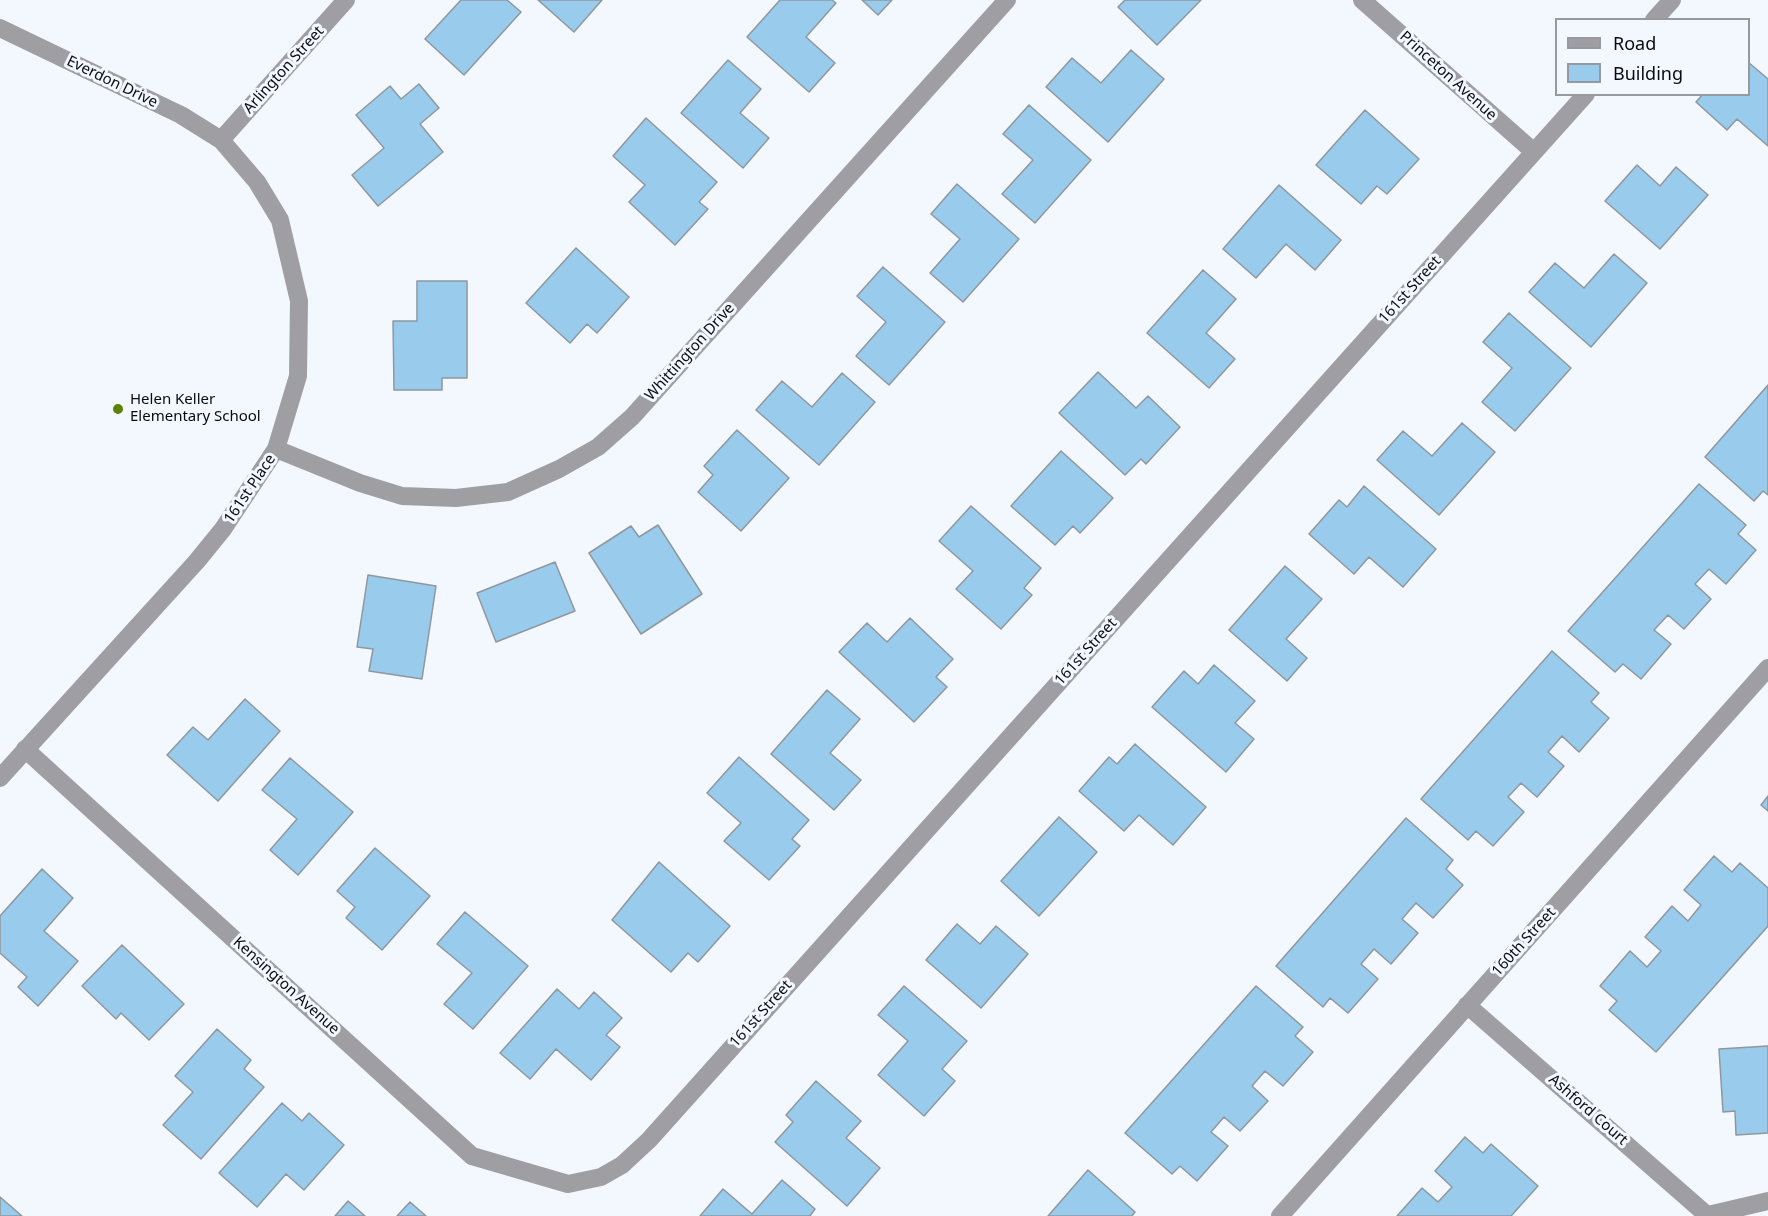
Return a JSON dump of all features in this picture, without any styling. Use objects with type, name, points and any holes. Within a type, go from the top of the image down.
[{"type":"street","name":"Arlington Street","points":[[221,140],[346,0]]},
{"type":"street","name":"Whittington Drive","points":[[276,448],[360,483],[402,496],[456,498],[508,492],[559,469],[597,447],[632,417],[1007,0]]},
{"type":"street","name":"Princeton Avenue","points":[[1362,0],[1534,152]]},
{"type":"street","points":[[1656,18],[1672,0]]},
{"type":"street","name":"Everdon Drive","points":[[0,28],[181,115],[221,140]]},
{"type":"street","name":"161st Street","points":[[568,1184],[601,1177],[622,1165],[649,1140],[1584,96]]},
{"type":"street","name":"161st Place","points":[[0,778],[197,561],[223,529],[276,448],[298,376],[298,301],[280,220],[257,182],[221,140]]},
{"type":"street","name":"160th Street","points":[[1280,1216],[1768,668]]},
{"type":"street","name":"Kensington Avenue","points":[[26,749],[472,1156],[568,1184]]},
{"type":"street","name":"Ashford Court","points":[[1467,1005],[1708,1216],[1768,1202]]},
{"type":"building","points":[[461,0],[507,0],[521,12],[464,75],[425,39]]},
{"type":"building","points":[[538,0],[602,0],[574,32]]},
{"type":"building","points":[[780,0],[832,0],[836,3],[806,37],[835,63],[809,92],[747,37]]},
{"type":"building","points":[[862,0],[892,0],[878,15]]},
{"type":"building","points":[[1125,0],[1201,0],[1157,45],[1118,7]]},
{"type":"building","points":[[1131,50],[1164,79],[1108,142],[1046,87],[1072,58],[1101,83]]},
{"type":"building","points":[[728,60],[761,89],[740,113],[769,138],[743,168],[681,113]]},
{"type":"building","points":[[1750,64],[1768,79],[1768,146],[1737,119],[1727,130],[1696,102],[1701,96],[1750,96]]},
{"type":"building","points":[[419,84],[439,108],[420,124],[443,152],[378,206],[352,175],[384,148],[356,115],[390,86],[401,99]]},
{"type":"building","points":[[1029,105],[1091,160],[1035,223],[1002,194],[1033,160],[1003,134]]},
{"type":"building","points":[[1365,110],[1419,159],[1387,194],[1377,186],[1361,204],[1316,165]]},
{"type":"building","points":[[646,118],[717,182],[699,202],[708,209],[675,245],[629,202],[645,185],[613,156]]},
{"type":"building","points":[[1637,165],[1660,186],[1676,167],[1708,195],[1660,249],[1605,201]]},
{"type":"building","points":[[957,184],[1019,239],[963,302],[930,273],[960,239],[931,214]]},
{"type":"building","points":[[1279,185],[1341,240],[1315,270],[1286,244],[1256,278],[1223,249]]},
{"type":"building","points":[[576,248],[629,297],[597,333],[587,324],[570,343],[526,303]]},
{"type":"building","points":[[1614,254],[1647,283],[1591,347],[1529,292],[1555,263],[1584,288]]},
{"type":"building","points":[[883,267],[945,322],[889,385],[856,356],[886,322],[857,296]]},
{"type":"building","points":[[1203,270],[1236,299],[1206,333],[1235,359],[1209,388],[1147,333]]},
{"type":"building","points":[[417,281],[467,281],[467,378],[442,378],[442,390],[394,390],[393,321],[417,321]]},
{"type":"building","points":[[1509,313],[1571,368],[1515,431],[1482,402],[1512,368],[1483,342]]},
{"type":"building","points":[[1098,372],[1136,408],[1148,396],[1180,427],[1146,464],[1141,459],[1125,475],[1059,413]]},
{"type":"building","points":[[842,373],[875,402],[819,465],[756,410],[782,381],[812,407]]},
{"type":"building","points":[[1768,385],[1768,495],[1763,491],[1754,501],[1705,457]]},
{"type":"building","points":[[1462,423],[1495,452],[1439,515],[1377,460],[1403,431],[1432,456]]},
{"type":"building","points":[[737,430],[789,478],[741,531],[698,492],[713,475],[704,466]]},
{"type":"building","points":[[1061,451],[1113,498],[1080,533],[1073,526],[1055,545],[1011,506]]},
{"type":"building","points":[[1699,484],[1746,525],[1738,534],[1756,550],[1726,584],[1709,569],[1695,584],[1711,599],[1684,629],[1668,615],[1654,630],[1671,644],[1641,679],[1623,664],[1615,672],[1568,631]]},
{"type":"building","points":[[1364,486],[1436,549],[1403,587],[1369,557],[1354,574],[1309,534],[1339,500],[1347,507]]},
{"type":"building","points":[[971,506],[1041,568],[1024,588],[1032,595],[1001,629],[956,589],[973,571],[939,541]]},
{"type":"building","points":[[658,525],[702,594],[641,634],[589,553],[631,526],[639,537]]},
{"type":"building","points":[[555,562],[575,611],[496,642],[477,593]]},
{"type":"building","points":[[1285,566],[1322,599],[1286,639],[1307,658],[1287,681],[1229,630]]},
{"type":"building","points":[[368,575],[436,586],[422,679],[369,671],[373,649],[357,647]]},
{"type":"building","points":[[910,618],[953,659],[936,677],[947,687],[914,722],[839,652],[867,623],[887,642]]},
{"type":"building","points":[[1552,651],[1599,693],[1591,702],[1609,718],[1579,752],[1562,736],[1548,752],[1564,766],[1537,797],[1521,783],[1508,797],[1524,812],[1493,846],[1476,831],[1468,840],[1421,799]]},
{"type":"building","points":[[1214,665],[1255,701],[1235,723],[1254,739],[1226,772],[1152,707],[1184,671],[1198,684]]},
{"type":"building","points":[[827,690],[860,719],[830,753],[861,780],[834,810],[771,754]]},
{"type":"building","points":[[245,699],[280,731],[218,801],[167,755],[193,727],[208,740]]},
{"type":"building","points":[[1135,744],[1206,807],[1173,845],[1139,815],[1124,831],[1079,791],[1109,757],[1117,764]]},
{"type":"building","points":[[739,757],[809,820],[792,839],[800,846],[769,880],[724,841],[741,823],[707,793]]},
{"type":"building","points":[[290,758],[353,812],[298,875],[270,850],[297,819],[262,790]]},
{"type":"building","points":[[1768,796],[1768,811],[1761,805]]},
{"type":"building","points":[[1059,817],[1097,852],[1039,916],[1001,881]]},
{"type":"building","points":[[1406,818],[1453,860],[1446,869],[1463,885],[1433,918],[1416,903],[1402,919],[1418,933],[1391,964],[1374,949],[1361,964],[1378,979],[1348,1013],[1330,998],[1323,1007],[1276,966]]},
{"type":"building","points":[[375,848],[430,896],[382,950],[346,918],[355,907],[337,891]]},
{"type":"building","points":[[1714,856],[1732,872],[1740,863],[1768,888],[1768,926],[1656,1052],[1609,1010],[1617,1001],[1600,986],[1630,951],[1647,967],[1661,951],[1645,937],[1672,906],[1688,921],[1701,905],[1684,890]]},
{"type":"building","points":[[659,862],[730,926],[698,962],[688,953],[671,972],[612,920]]},
{"type":"building","points":[[42,869],[73,898],[44,931],[78,961],[38,1006],[18,987],[27,977],[0,953],[0,916]]},
{"type":"building","points":[[465,912],[528,966],[473,1029],[444,1004],[472,973],[437,944]]},
{"type":"building","points":[[957,924],[980,944],[996,926],[1028,954],[981,1008],[926,960]]},
{"type":"building","points":[[122,945],[184,1004],[149,1040],[121,1013],[116,1019],[82,986]]},
{"type":"building","points":[[904,986],[967,1041],[942,1069],[955,1081],[924,1116],[878,1075],[908,1041],[878,1015]]},
{"type":"building","points":[[1256,986],[1303,1027],[1295,1036],[1313,1052],[1283,1086],[1265,1071],[1252,1086],[1268,1101],[1240,1131],[1224,1117],[1211,1132],[1228,1146],[1197,1181],[1180,1166],[1172,1174],[1125,1133]]},
{"type":"building","points":[[557,989],[579,1009],[594,992],[622,1018],[606,1035],[620,1047],[591,1080],[556,1049],[530,1079],[500,1053]]},
{"type":"building","points":[[217,1029],[251,1060],[244,1069],[264,1087],[201,1159],[163,1125],[193,1092],[175,1076]]},
{"type":"building","points":[[1768,1046],[1768,1133],[1736,1135],[1735,1111],[1723,1112],[1719,1049]]},
{"type":"building","points":[[816,1081],[861,1121],[846,1138],[880,1168],[847,1206],[775,1142],[793,1122],[786,1115]]},
{"type":"building","points":[[282,1103],[302,1121],[309,1113],[344,1145],[304,1190],[286,1174],[257,1207],[219,1173]]},
{"type":"building","points":[[1465,1137],[1483,1153],[1491,1144],[1538,1186],[1511,1216],[1397,1216],[1422,1188],[1438,1202],[1452,1187],[1435,1171]]},
{"type":"building","points":[[1088,1170],[1135,1212],[1132,1216],[1048,1216]]},
{"type":"building","points":[[782,1180],[815,1209],[810,1216],[700,1216],[723,1189],[752,1214]]},
{"type":"building","points":[[0,1197],[22,1216],[0,1216]]},
{"type":"building","points":[[348,1201],[365,1216],[335,1216]]},
{"type":"building","points":[[410,1202],[426,1216],[397,1216]]},
{"type":"place","name":"Helen Keller Elementary School","points":[[118,409]]}]
